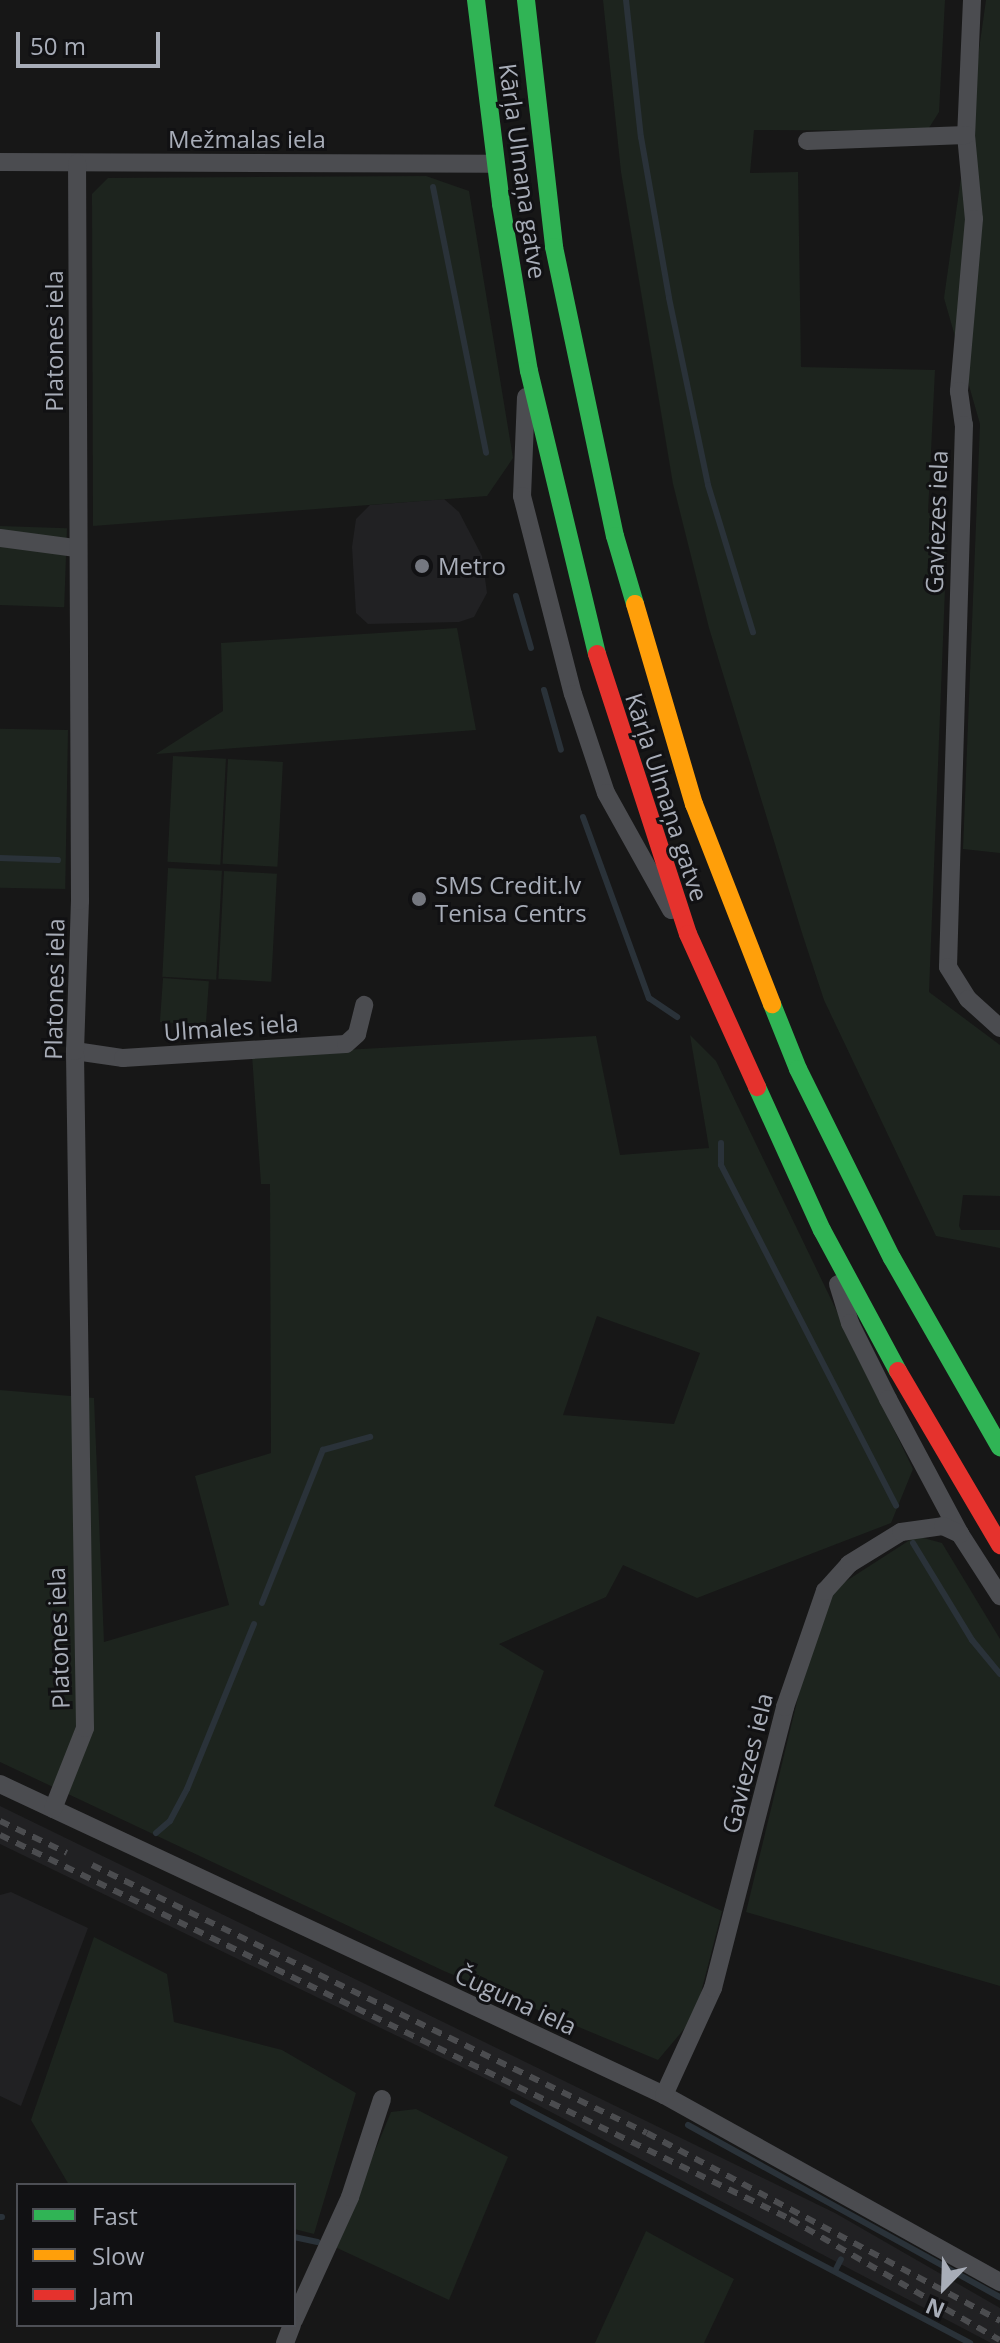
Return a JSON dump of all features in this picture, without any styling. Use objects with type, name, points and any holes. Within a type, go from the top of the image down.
[{"type":"highway","name":"Kārļa Ulmaņa gatve","points":[[476,0],[495,164],[529,371],[605,686],[688,934],[822,1230],[900,1375],[1000,1545]]},
{"type":"highway","name":"Kārļa Ulmaņa gatve","points":[[526,0],[554,247],[573,346],[619,551],[694,804],[798,1069],[892,1258],[999,1442]]},
{"type":"street","points":[[466,0],[479,39]]},
{"type":"street","name":"Gaviezes iela","points":[[972,0],[966,135],[974,219],[959,391],[964,425],[948,967],[968,999],[1000,1028]]},
{"type":"street","points":[[807,141],[966,135]]},
{"type":"street","name":"Mežmalas iela","points":[[0,162],[495,164]]},
{"type":"street","name":"Platones iela","points":[[53,1809],[85,1728],[75,1051],[80,901],[76,548],[77,163]]},
{"type":"street","points":[[529,371],[522,496],[569,680],[606,793],[651,883],[688,934]]},
{"type":"street","points":[[0,538],[76,548]]},
{"type":"street","name":"Ulmales iela","points":[[75,1051],[123,1058],[346,1044],[357,1034],[364,1005]]},
{"type":"street","points":[[822,1230],[850,1323],[960,1534],[1000,1596]]},
{"type":"street","name":"Gaviezes iela","points":[[664,2095],[713,1988],[785,1707],[825,1591],[849,1564],[901,1532],[943,1526],[960,1534]]},
{"type":"street","name":"Čuguna iela","points":[[0,1784],[664,2095],[1000,2282]]},
{"type":"street","points":[[296,2316],[350,2197],[382,2099]]},
{"type":"shaded area","points":[[603,0],[945,0],[939,112],[927,131],[754,130],[750,173],[798,172],[801,367],[935,370],[928,513],[948,513],[929,992],[1000,1045],[1000,1196],[963,1195],[959,1226],[961,1230],[1000,1230],[1000,1248],[936,1236],[824,1000],[802,933],[709,628],[673,484],[621,172]]},
{"type":"shaded area","points":[[986,0],[1000,0],[1000,853],[963,849],[980,424],[944,298]]},
{"type":"shaded area","points":[[426,176],[469,191],[513,458],[487,496],[93,526],[92,194],[108,178]]},
{"type":"shaded area","points":[[444,499],[459,512],[482,556],[487,593],[474,617],[459,622],[368,624],[356,613],[352,547],[356,519],[370,505]]},
{"type":"shaded area","points":[[0,526],[67,528],[64,607],[0,605]]},
{"type":"shaded area","points":[[457,628],[476,730],[156,754],[223,711],[221,643]]},
{"type":"shaded area","points":[[0,729],[68,730],[65,889],[0,888]]},
{"type":"shaded area","points":[[173,756],[226,759],[220,865],[167,862]]},
{"type":"shaded area","points":[[228,759],[283,762],[277,867],[223,864]]},
{"type":"shaded area","points":[[168,868],[222,871],[216,980],[162,977]]},
{"type":"shaded area","points":[[224,871],[277,874],[271,982],[218,979]]},
{"type":"shaded area","points":[[163,978],[209,981],[206,1025],[160,1022]]},
{"type":"shaded area","points":[[690,1035],[716,1061],[913,1469],[891,1523],[697,1598],[623,1565],[606,1597],[499,1644],[544,1671],[494,1806],[722,1911],[695,2016],[658,2060],[444,1971],[0,1762],[0,1390],[94,1398],[104,1642],[229,1605],[195,1476],[271,1453],[270,1184],[261,1184],[252,1055],[596,1036],[620,1155],[709,1148]],"holes":[[[597,1316],[700,1353],[674,1424],[563,1415]]]},
{"type":"shaded area","points":[[916,1536],[942,1543],[1000,1639],[1000,1986],[746,1912],[817,1619],[840,1585]]},
{"type":"shaded area","points":[[0,1806],[835,2213],[1000,2308],[1000,2343],[991,2343],[507,2089],[0,1844]]},
{"type":"shaded area","points":[[11,1892],[88,1928],[21,2106],[0,2096],[0,1895]]},
{"type":"shaded area","points":[[94,1937],[167,1974],[174,2022],[282,2050],[356,2093],[314,2234],[296,2230],[296,2183],[68,2183],[31,2120]]},
{"type":"shaded area","points":[[416,2109],[508,2157],[449,2300],[335,2247],[391,2112]]},
{"type":"shaded area","points":[[646,2231],[734,2279],[704,2343],[595,2343]]},
{"type":"waterway","points":[[626,0],[641,137],[669,298],[708,485],[753,632]]},
{"type":"waterway","points":[[433,187],[486,453]]},
{"type":"waterway","points":[[516,596],[531,648]]},
{"type":"waterway","points":[[544,690],[561,750]]},
{"type":"waterway","points":[[583,817],[649,998],[677,1017]]},
{"type":"waterway","points":[[0,858],[58,860]]},
{"type":"waterway","points":[[721,1143],[721,1165],[896,1506]]},
{"type":"waterway","points":[[262,1603],[323,1450],[370,1437]]},
{"type":"waterway","points":[[913,1543],[972,1640],[1000,1674]]},
{"type":"waterway","points":[[156,1833],[170,1821],[187,1789],[254,1624]]},
{"type":"waterway","points":[[513,2102],[970,2343]]},
{"type":"waterway","points":[[688,2125],[1000,2297]]},
{"type":"waterway","points":[[296,2237],[317,2242]]},
{"type":"waterway","points":[[835,2271],[841,2259]]},
{"type":"railway","points":[[0,1821],[67,1853]]},
{"type":"railway","points":[[0,1835],[790,2219],[1000,2340]]},
{"type":"railway","points":[[92,1865],[647,2133],[1000,2321]]},
{"type":"traffic: fast","points":[[476,0],[501,204],[529,371],[597,654]]},
{"type":"traffic: fast","points":[[526,0],[554,247],[615,536],[635,604]]},
{"type":"traffic: fast","points":[[772,1004],[798,1069],[892,1258],[1000,1447]]},
{"type":"traffic: fast","points":[[757,1087],[822,1230],[898,1371]]},
{"type":"traffic: slow","points":[[635,604],[694,804],[772,1004]]},
{"type":"traffic: jam","points":[[597,654],[688,934],[757,1087]]},
{"type":"traffic: jam","points":[[898,1371],[1000,1545]]},
{"type":"place","name":"Metro","points":[[422,566]]},
{"type":"place","name":"SMS Credit.lv Tenisa Centrs","points":[[419,899]]}]
